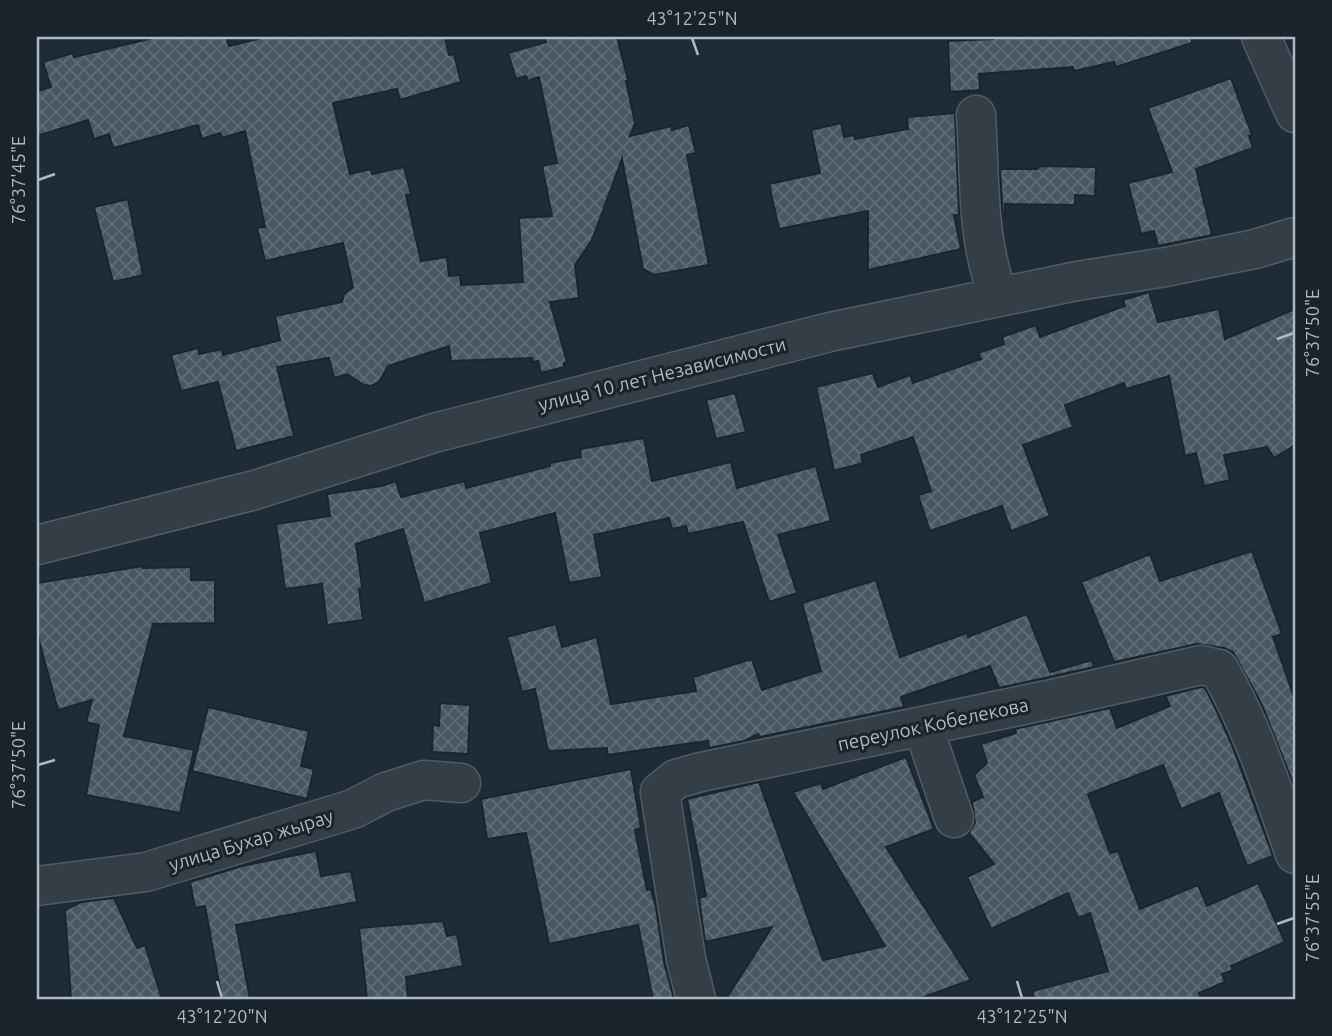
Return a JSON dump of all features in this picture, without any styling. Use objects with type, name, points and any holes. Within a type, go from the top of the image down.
[{"type":"street","points":[[1261,37],[1295,113]]},
{"type":"street","points":[[976,115],[984,237],[991,278],[999,297]]},
{"type":"street","name":"улица 10 лет Независимости","points":[[37,545],[255,490],[433,433],[830,332],[1077,281],[1167,267],[1255,249],[1295,237]]},
{"type":"street","name":"переулок Кобелекова","points":[[696,999],[686,959],[660,792],[676,779],[701,772],[1201,665],[1219,670],[1233,693],[1256,742],[1295,854]]},
{"type":"street","points":[[923,726],[954,818]]},
{"type":"street","name":"улица Бухар жырау","points":[[37,886],[146,872],[354,809],[386,792],[424,780],[461,783]]},
{"type":"building","points":[[157,37],[226,37],[229,46],[266,37],[445,37],[449,55],[454,54],[461,82],[400,100],[397,89],[333,103],[350,174],[371,169],[372,174],[404,167],[411,194],[406,195],[421,261],[447,257],[449,276],[460,275],[461,285],[523,282],[519,218],[552,216],[542,166],[557,163],[539,77],[528,81],[526,76],[516,79],[508,53],[546,42],[545,37],[617,37],[635,123],[630,136],[671,126],[672,130],[689,125],[696,153],[687,155],[709,265],[654,275],[643,269],[622,159],[592,240],[575,265],[579,298],[550,302],[567,362],[564,367],[541,373],[538,361],[533,362],[532,358],[451,361],[449,346],[388,366],[379,382],[371,386],[364,385],[347,374],[334,378],[329,358],[277,367],[294,436],[236,451],[218,382],[181,391],[171,355],[198,348],[199,354],[222,349],[223,355],[280,340],[275,316],[342,302],[344,294],[353,287],[343,243],[265,261],[257,228],[265,227],[245,131],[222,138],[220,133],[202,139],[198,125],[113,148],[109,134],[94,139],[88,120],[37,136],[37,91],[51,87],[43,62],[73,53],[74,57]]},
{"type":"building","points":[[992,37],[1192,37],[1192,43],[1116,67],[1114,62],[1074,71],[1073,67],[979,74],[980,90],[950,92],[948,41],[993,39]]},
{"type":"building","points":[[1231,78],[1252,135],[1249,136],[1253,148],[1196,169],[1212,235],[1158,246],[1154,231],[1141,234],[1128,183],[1172,172],[1148,108]]},
{"type":"building","points":[[955,113],[959,215],[954,215],[961,249],[868,270],[868,211],[779,229],[769,184],[820,173],[811,130],[841,123],[844,137],[854,135],[855,139],[908,129],[907,117]]},
{"type":"building","points":[[1041,166],[1096,167],[1095,196],[1075,195],[1075,205],[1005,204],[1003,216],[1000,169],[1037,169]]},
{"type":"building","points":[[128,199],[143,275],[113,282],[94,207]]},
{"type":"building","points":[[1149,292],[1158,322],[1219,309],[1225,339],[1295,309],[1295,445],[1274,458],[1267,447],[1224,455],[1230,480],[1204,486],[1196,453],[1185,456],[1169,376],[1126,389],[1124,383],[1065,405],[1073,427],[1023,445],[1050,516],[1011,531],[1002,506],[930,531],[918,495],[931,491],[913,437],[861,455],[863,463],[834,471],[816,387],[873,373],[878,387],[910,375],[913,383],[981,359],[978,353],[1004,344],[1002,337],[1036,325],[1040,337],[1125,306],[1123,300]]},
{"type":"building","points":[[735,393],[746,432],[716,439],[706,400]]},
{"type":"building","points":[[644,438],[652,481],[731,462],[737,488],[816,466],[831,521],[778,535],[797,593],[769,602],[743,522],[688,534],[686,526],[672,529],[669,518],[594,535],[602,577],[569,583],[555,513],[480,533],[492,583],[424,603],[403,529],[356,544],[363,620],[327,625],[322,584],[285,589],[276,524],[330,516],[327,494],[381,486],[396,481],[401,497],[465,481],[466,488],[550,466],[550,463],[581,457],[580,449]]},
{"type":"building","points":[[1252,551],[1282,634],[1273,637],[1295,700],[1295,788],[1262,705],[1233,652],[1197,644],[1114,662],[1081,582],[1150,554],[1160,581]]},
{"type":"building","points":[[143,566],[191,567],[191,580],[215,580],[215,623],[153,624],[124,736],[194,750],[180,813],[86,795],[99,725],[86,722],[92,700],[58,710],[37,633],[37,583]]},
{"type":"building","points":[[876,580],[900,657],[967,633],[968,637],[1027,614],[1050,672],[1092,660],[1094,667],[999,688],[990,666],[901,697],[904,707],[760,737],[758,734],[744,741],[709,748],[708,741],[607,755],[607,748],[548,751],[535,689],[522,692],[507,637],[556,624],[562,647],[597,637],[611,704],[696,691],[693,677],[752,659],[762,690],[821,671],[802,603]]},
{"type":"building","points":[[1205,688],[1212,701],[1232,745],[1273,856],[1247,866],[1219,793],[1181,809],[1163,765],[1088,794],[1110,853],[1118,851],[1140,909],[1198,885],[1207,906],[1258,883],[1285,942],[1231,966],[1233,970],[1222,974],[1225,982],[1199,993],[1201,999],[1034,999],[1033,991],[1108,971],[1090,913],[1078,918],[1068,893],[991,929],[967,877],[994,864],[969,833],[975,822],[972,802],[983,797],[974,775],[987,763],[981,744],[1016,733],[1015,729],[1110,708],[1117,728],[1170,706],[1165,696]]},
{"type":"building","points":[[440,703],[470,705],[468,754],[432,752],[433,725],[439,726]]},
{"type":"building","points":[[208,707],[309,731],[301,766],[314,769],[307,799],[192,771]]},
{"type":"building","points":[[906,757],[934,829],[886,847],[971,980],[918,999],[726,999],[772,927],[705,942],[699,898],[706,896],[687,799],[759,782],[823,960],[885,946],[793,792],[821,783],[823,789]]},
{"type":"building","points":[[631,769],[641,828],[635,830],[647,890],[651,889],[656,908],[664,962],[674,999],[653,999],[638,925],[549,944],[526,833],[487,839],[481,799]]},
{"type":"building","points":[[316,851],[321,876],[351,871],[357,902],[236,925],[250,999],[222,999],[205,906],[195,908],[190,882],[242,866]]},
{"type":"building","points":[[114,898],[137,948],[145,945],[162,999],[71,999],[65,910],[81,902]]},
{"type":"building","points":[[443,921],[447,936],[457,934],[463,966],[406,977],[408,999],[367,999],[359,928]]}]
